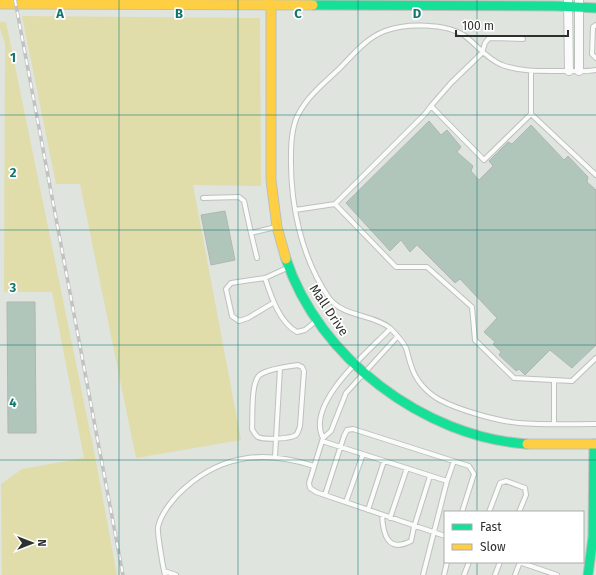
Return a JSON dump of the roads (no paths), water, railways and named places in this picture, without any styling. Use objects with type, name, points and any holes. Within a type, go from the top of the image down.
[{"type":"street","points":[[0,4],[49,2],[579,4],[596,8]]},
{"type":"street","name":"Mall Drive","points":[[271,2],[270,168],[272,195],[277,227],[289,268],[301,294],[317,320],[347,356],[372,380],[394,397],[425,414],[458,429],[481,436],[512,442],[541,444],[595,444]]},
{"type":"street","points":[[568,4],[569,71]]},
{"type":"street","points":[[579,4],[579,71]]},
{"type":"street","points":[[588,575],[594,553],[595,444]]},
{"type":"lane","points":[[596,24],[592,31],[592,54],[596,58]]},
{"type":"lane","points":[[596,70],[522,70],[501,64],[482,53],[464,36],[448,29],[430,26],[405,27],[386,31],[366,42],[314,93],[298,114],[292,137],[290,176],[297,223],[311,267],[331,300],[340,307],[356,314],[378,320],[390,329],[406,346],[411,368],[426,391],[440,400],[467,411],[518,423],[596,424]]},
{"type":"lane","points":[[295,210],[334,204],[425,114],[451,83],[482,53],[485,43],[490,38],[522,39]]},
{"type":"lane","points":[[431,106],[484,160],[531,114],[531,71]]},
{"type":"lane","points":[[531,114],[596,174]]},
{"type":"lane","points":[[203,198],[239,197],[244,201],[250,233],[257,258]]},
{"type":"lane","points":[[334,204],[396,267],[427,267],[472,307],[475,340],[514,378],[572,381],[596,358]]},
{"type":"lane","points":[[250,233],[277,227]]},
{"type":"lane","points":[[274,303],[248,318],[239,321],[232,316],[226,289],[231,283],[265,278],[289,268]]},
{"type":"lane","points":[[265,278],[274,303],[291,329],[297,332],[305,330],[317,320]]},
{"type":"lane","points":[[323,440],[320,431],[320,420],[329,395],[355,363],[390,329]]},
{"type":"lane","points":[[397,337],[366,373],[346,393],[331,431],[323,440],[309,482],[310,488],[316,492],[444,536]]},
{"type":"lane","points":[[298,365],[302,366],[304,371],[300,426],[297,434],[291,437],[276,439],[259,438],[252,429],[253,392],[257,378],[261,374],[280,368],[298,365]]},
{"type":"lane","points":[[275,457],[280,368]]},
{"type":"lane","points":[[554,380],[554,423]]},
{"type":"lane","points":[[325,495],[347,430],[353,429],[469,466],[474,474],[462,511]]},
{"type":"lane","points":[[323,440],[447,481]]},
{"type":"lane","points":[[346,502],[363,454]]},
{"type":"lane","points":[[176,575],[165,573],[158,527],[176,495],[192,481],[210,469],[235,460],[267,456],[294,460],[314,466]]},
{"type":"lane","points":[[368,510],[384,461]]},
{"type":"lane","points":[[423,575],[447,481],[454,461]]},
{"type":"lane","points":[[390,518],[407,468]]},
{"type":"lane","points":[[382,515],[382,530],[386,539],[394,545],[403,545],[411,541],[414,526],[430,476]]},
{"type":"lane","points":[[488,511],[500,483],[506,481],[525,488],[526,495],[519,511]]},
{"type":"lane","points":[[444,575],[447,563]]},
{"type":"lane","points":[[464,575],[469,563]]},
{"type":"lane","points":[[495,575],[500,563]]},
{"type":"lane","points":[[515,575],[519,563]]},
{"type":"lane","points":[[522,563],[557,575]]},
{"type":"railway","points":[[15,0],[123,575]]}]
